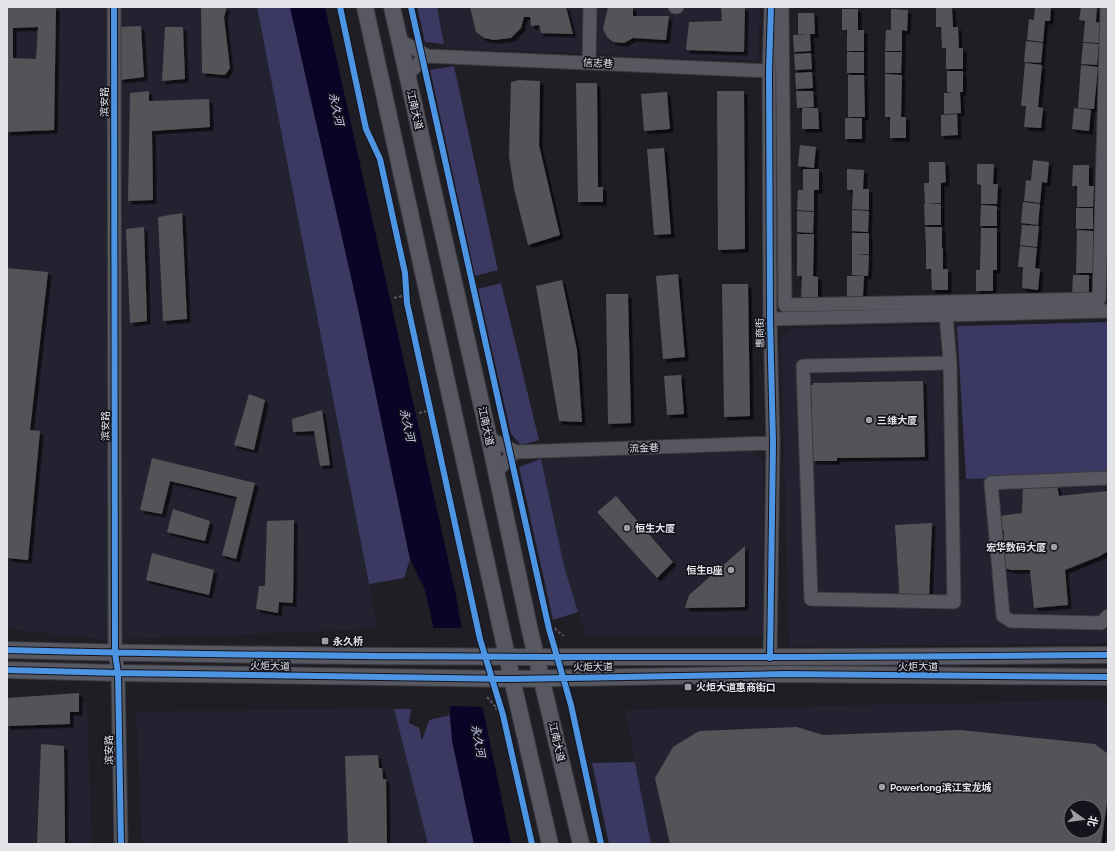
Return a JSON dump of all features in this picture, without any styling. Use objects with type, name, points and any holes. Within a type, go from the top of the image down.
[{"type":"main road","points":[[365,7],[512,679],[550,844]]},
{"type":"main road","name":"江南大道","points":[[392,7],[537,657],[581,844]]},
{"type":"main road","name":"火炬大道","points":[[7,650],[115,653],[537,657],[770,658],[1108,655]]},
{"type":"main road","name":"火炬大道","points":[[7,670],[480,679],[785,674],[1108,677]]},
{"type":"street","name":"滨安路","points":[[114,7],[115,653],[118,673],[121,844]]},
{"type":"street","points":[[589,63],[590,7]]},
{"type":"street","name":"惠商街","points":[[770,658],[773,443],[770,319],[769,71],[771,7]]},
{"type":"street","points":[[782,7],[785,305],[1098,299],[1107,7]]},
{"type":"street","name":"信志巷","points":[[399,40],[426,56],[769,71]]},
{"type":"street","points":[[407,75],[426,56]]},
{"type":"street","points":[[770,319],[1108,311]]},
{"type":"street","points":[[946,314],[950,364],[954,602],[810,599],[803,366],[950,364]]},
{"type":"street","points":[[489,438],[515,452],[496,472]]},
{"type":"street","name":"流金巷","points":[[515,452],[773,443]]},
{"type":"street","points":[[1108,478],[991,483],[1003,616],[1012,621],[1101,623],[1108,616]]},
{"type":"path","points":[[406,288],[407,303]]},
{"type":"path","points":[[394,298],[406,295]]},
{"type":"path","points":[[429,402],[432,418]]},
{"type":"path","points":[[419,412],[431,410]]},
{"type":"path","points":[[555,628],[564,636]]},
{"type":"path","points":[[487,697],[496,707],[496,710]]},
{"type":"path","points":[[499,702],[503,715]]},
{"type":"shaded area","points":[[7,7],[257,7],[378,629],[107,640],[7,629]]},
{"type":"shaded area","points":[[257,7],[290,7],[356,299],[410,559],[404,578],[369,584]]},
{"type":"shaded area","points":[[417,7],[437,7],[444,44],[425,42]]},
{"type":"shaded area","points":[[437,7],[760,7],[758,61],[445,48]]},
{"type":"shaded area","points":[[454,66],[498,270],[475,276],[430,70]]},
{"type":"shaded area","points":[[501,283],[539,440],[521,445],[511,434],[478,289]]},
{"type":"shaded area","points":[[1108,322],[1108,475],[966,479],[957,326]]},
{"type":"shaded area","points":[[939,325],[946,480],[1108,475],[1108,643],[789,647],[781,336],[791,328]]},
{"type":"shaded area","points":[[752,451],[763,461],[763,635],[586,637],[564,566],[541,459]]},
{"type":"shaded area","points":[[541,459],[564,566],[578,612],[553,620],[519,467]]},
{"type":"shaded area","name":"Powerlong滨江宝龙城","points":[[1108,700],[1108,844],[651,844],[625,710]]},
{"type":"shaded area","points":[[7,703],[87,703],[92,844],[7,844]]},
{"type":"shaded area","points":[[394,709],[428,844],[142,844],[136,711]]},
{"type":"shaded area","points":[[394,709],[411,709],[409,723],[419,728],[422,740],[429,720],[450,715],[452,740],[474,844],[428,844]]},
{"type":"shaded area","points":[[635,762],[651,844],[609,844],[592,763]]},
{"type":"water","name":"永久河","points":[[290,7],[325,7],[456,595],[463,636],[480,695],[511,844],[474,844],[452,740],[450,715],[451,693],[436,639],[425,590],[410,559],[356,299]]},
{"type":"pier","points":[[431,628],[464,628],[484,707],[449,706],[449,694]]},
{"type":"building","points":[[7,7],[56,7],[54,130],[7,132]],"holes":[[[38,27],[36,59],[13,58],[13,28]]]},
{"type":"building","points":[[201,7],[227,7],[224,17],[230,68],[225,75],[202,73]]},
{"type":"building","points":[[470,7],[566,7],[573,34],[541,33],[539,25],[531,26],[530,17],[524,17],[521,28],[511,38],[494,40],[484,38],[476,32]]},
{"type":"building","points":[[608,7],[633,7],[633,16],[669,16],[666,40],[633,38],[624,43],[613,42],[607,37],[603,29]]},
{"type":"building","points":[[721,7],[745,7],[744,52],[686,50],[689,22],[722,21]]},
{"type":"building","points":[[936,7],[952,7],[953,27],[958,27],[959,48],[942,48],[941,27],[936,27]]},
{"type":"building","points":[[1035,7],[1051,7],[1050,21],[1045,21],[1043,42],[1027,40],[1029,19],[1034,20]]},
{"type":"building","points":[[1081,7],[1097,7],[1096,22],[1101,23],[1099,43],[1083,42],[1085,21],[1079,20]]},
{"type":"building","points":[[842,9],[858,9],[858,30],[864,30],[864,51],[847,51],[847,30],[842,30]]},
{"type":"building","points":[[891,9],[908,10],[907,31],[902,30],[902,51],[885,51],[886,30],[891,30]]},
{"type":"building","points":[[798,13],[814,13],[815,34],[798,34]]},
{"type":"building","points":[[141,26],[144,77],[120,80],[120,27]]},
{"type":"building","points":[[165,27],[183,27],[185,79],[162,81]]},
{"type":"building","points":[[810,34],[811,51],[794,52],[793,35]]},
{"type":"building","points":[[1026,41],[1043,43],[1041,63],[1024,62]]},
{"type":"building","points":[[1083,43],[1099,44],[1097,65],[1081,64]]},
{"type":"building","points":[[946,48],[963,48],[963,69],[946,69]]},
{"type":"building","points":[[847,52],[864,52],[864,73],[847,73]]},
{"type":"building","points":[[885,52],[902,52],[901,73],[885,73]]},
{"type":"building","points":[[811,53],[812,69],[795,70],[794,54]]},
{"type":"building","points":[[1025,63],[1042,65],[1038,107],[1043,108],[1041,128],[1024,127],[1026,106],[1021,106]]},
{"type":"building","points":[[1081,65],[1098,67],[1094,109],[1078,108]]},
{"type":"building","points":[[947,71],[963,71],[963,92],[960,92],[961,113],[944,114],[944,93],[952,93],[947,92]]},
{"type":"building","points":[[812,72],[813,88],[796,89],[795,73]]},
{"type":"building","points":[[885,74],[902,75],[901,117],[906,117],[906,138],[890,138],[890,117],[885,117]]},
{"type":"building","points":[[848,75],[864,75],[865,117],[848,117]]},
{"type":"building","points":[[519,80],[540,81],[539,145],[560,235],[528,245],[514,189],[509,156],[511,82]]},
{"type":"building","points":[[576,83],[597,83],[598,187],[603,187],[603,202],[578,202]]},
{"type":"building","points":[[149,91],[149,101],[209,99],[210,127],[152,131],[153,200],[128,201],[130,93]]},
{"type":"building","points":[[717,91],[744,91],[745,249],[718,250]]},
{"type":"building","points":[[796,91],[813,91],[814,107],[797,108]]},
{"type":"building","points":[[667,92],[670,129],[644,131],[641,94]]},
{"type":"building","points":[[802,108],[818,108],[819,129],[802,129]]},
{"type":"building","points":[[1074,108],[1091,110],[1089,131],[1072,129]]},
{"type":"building","points":[[957,114],[958,135],[941,136],[941,115]]},
{"type":"building","points":[[845,118],[862,118],[862,139],[845,139]]},
{"type":"building","points":[[800,145],[816,147],[814,168],[798,166]]},
{"type":"building","points":[[664,148],[671,234],[654,235],[647,149]]},
{"type":"building","points":[[1033,160],[1049,162],[1047,183],[1042,182],[1040,203],[1024,201],[1026,180],[1031,181]]},
{"type":"building","points":[[929,162],[945,162],[946,182],[941,183],[941,203],[925,204],[924,183],[929,183]]},
{"type":"building","points":[[977,164],[994,164],[993,184],[998,184],[997,204],[981,204],[981,185],[977,184]]},
{"type":"building","points":[[1073,165],[1089,165],[1089,186],[1094,186],[1093,207],[1077,207],[1077,186],[1072,186]]},
{"type":"building","points":[[803,169],[819,169],[819,190],[814,190],[814,211],[797,210],[798,190],[803,190]]},
{"type":"building","points":[[847,169],[864,170],[863,189],[869,189],[869,210],[852,209],[853,190],[847,190]]},
{"type":"building","points":[[1023,202],[1040,204],[1038,225],[1021,223]]},
{"type":"building","points":[[924,204],[941,204],[941,225],[925,225]]},
{"type":"building","points":[[981,205],[997,206],[997,226],[980,226]]},
{"type":"building","points":[[1076,208],[1093,208],[1093,229],[1076,229]]},
{"type":"building","points":[[852,210],[869,211],[868,232],[852,231]]},
{"type":"building","points":[[797,211],[814,212],[813,233],[797,232]]},
{"type":"building","points":[[182,213],[187,319],[163,321],[158,217]]},
{"type":"building","points":[[1022,225],[1039,226],[1037,247],[1020,245]]},
{"type":"building","points":[[144,227],[147,321],[130,323],[126,229]]},
{"type":"building","points":[[925,227],[942,227],[942,248],[926,248]]},
{"type":"building","points":[[981,228],[997,228],[997,270],[993,270],[993,291],[976,291],[976,270],[980,270]]},
{"type":"building","points":[[1077,230],[1093,231],[1093,273],[1076,273]]},
{"type":"building","points":[[852,233],[869,233],[869,254],[855,254],[869,255],[868,276],[852,275]]},
{"type":"building","points":[[797,234],[814,234],[813,276],[818,277],[818,297],[801,297],[802,276],[797,276]]},
{"type":"building","points":[[1020,246],[1037,248],[1035,268],[1040,269],[1038,290],[1022,288],[1023,267],[1018,267]]},
{"type":"building","points":[[926,248],[943,248],[943,269],[948,269],[948,290],[932,290],[931,269],[926,269]]},
{"type":"building","points":[[1107,265],[1108,287],[1105,287]]},
{"type":"building","points":[[7,268],[48,272],[30,430],[40,431],[28,560],[7,558]]},
{"type":"building","points":[[678,274],[685,357],[663,359],[656,276]]},
{"type":"building","points":[[1073,275],[1089,275],[1089,296],[1072,296]]},
{"type":"building","points":[[847,276],[864,276],[863,297],[847,297]]},
{"type":"building","points":[[562,280],[577,350],[582,422],[559,421],[536,286]]},
{"type":"building","points":[[722,284],[748,284],[750,416],[724,417]]},
{"type":"building","points":[[606,294],[628,294],[631,423],[608,424]]},
{"type":"building","points":[[681,375],[684,414],[667,415],[664,376]]},
{"type":"building","name":"三维大厦","points":[[923,381],[925,457],[837,458],[837,461],[813,461],[811,385],[813,385],[813,383]]},
{"type":"building","points":[[249,394],[265,400],[254,450],[234,445]]},
{"type":"building","points":[[322,410],[330,465],[320,466],[314,431],[293,432],[292,419]]},
{"type":"building","points":[[152,458],[255,483],[236,559],[222,555],[237,497],[170,481],[162,514],[140,510]]},
{"type":"building","name":"宏华数码大厦","points":[[1057,485],[1059,496],[1108,491],[1108,551],[1100,556],[1065,570],[1068,605],[1034,608],[1030,570],[1011,570],[1005,568],[1001,563],[1001,544],[1004,541],[1004,531],[998,527],[999,516],[1022,513],[1023,488]]},
{"type":"building","name":"恒生大厦","points":[[616,496],[673,562],[657,578],[597,512]]},
{"type":"building","points":[[173,509],[210,521],[205,541],[167,532]]},
{"type":"building","points":[[294,520],[293,603],[279,602],[278,613],[256,609],[259,586],[265,586],[267,521]]},
{"type":"building","points":[[932,523],[929,599],[900,603],[895,525]]},
{"type":"building","name":"恒生B座","points":[[745,546],[745,607],[685,608],[689,595]]},
{"type":"building","points":[[152,553],[214,570],[209,595],[146,580]]},
{"type":"building","points":[[79,693],[79,712],[70,712],[70,724],[7,726],[7,698]]},
{"type":"building","name":"Powerlong滨江宝龙城","points":[[797,727],[823,735],[960,730],[1095,744],[1108,754],[1108,795],[1103,830],[1103,799],[1063,799],[1063,839],[1102,839],[1101,844],[670,844],[655,778],[673,747],[699,731]]},
{"type":"building","points":[[41,744],[64,746],[65,844],[37,844]]},
{"type":"building","points":[[378,755],[379,768],[382,768],[383,779],[386,779],[387,844],[348,844],[345,756]]},
{"type":"cycle path","points":[[114,7],[115,653],[118,673],[121,844]]},
{"type":"cycle path","points":[[340,7],[366,129],[380,159],[405,273],[407,303],[480,639],[503,715],[532,844]]},
{"type":"cycle path","points":[[411,7],[549,629],[571,705],[601,844]]},
{"type":"cycle path","points":[[770,658],[773,443],[770,319],[769,71],[771,7]]},
{"type":"cycle path","points":[[7,650],[282,655],[558,657],[1108,655]]},
{"type":"cycle path","points":[[7,670],[512,679],[785,674],[1108,677]]},
{"type":"place","name":"三维大厦","points":[[869,420]]},
{"type":"place","name":"恒生大厦","points":[[627,528]]},
{"type":"place","name":"宏华数码大厦","points":[[1054,547]]},
{"type":"place","name":"恒生B座","points":[[731,570]]},
{"type":"place","name":"永久桥","points":[[325,641]]},
{"type":"place","name":"火炬大道惠商街口","points":[[688,687]]},
{"type":"place","name":"Powerlong滨江宝龙城","points":[[882,787]]}]
